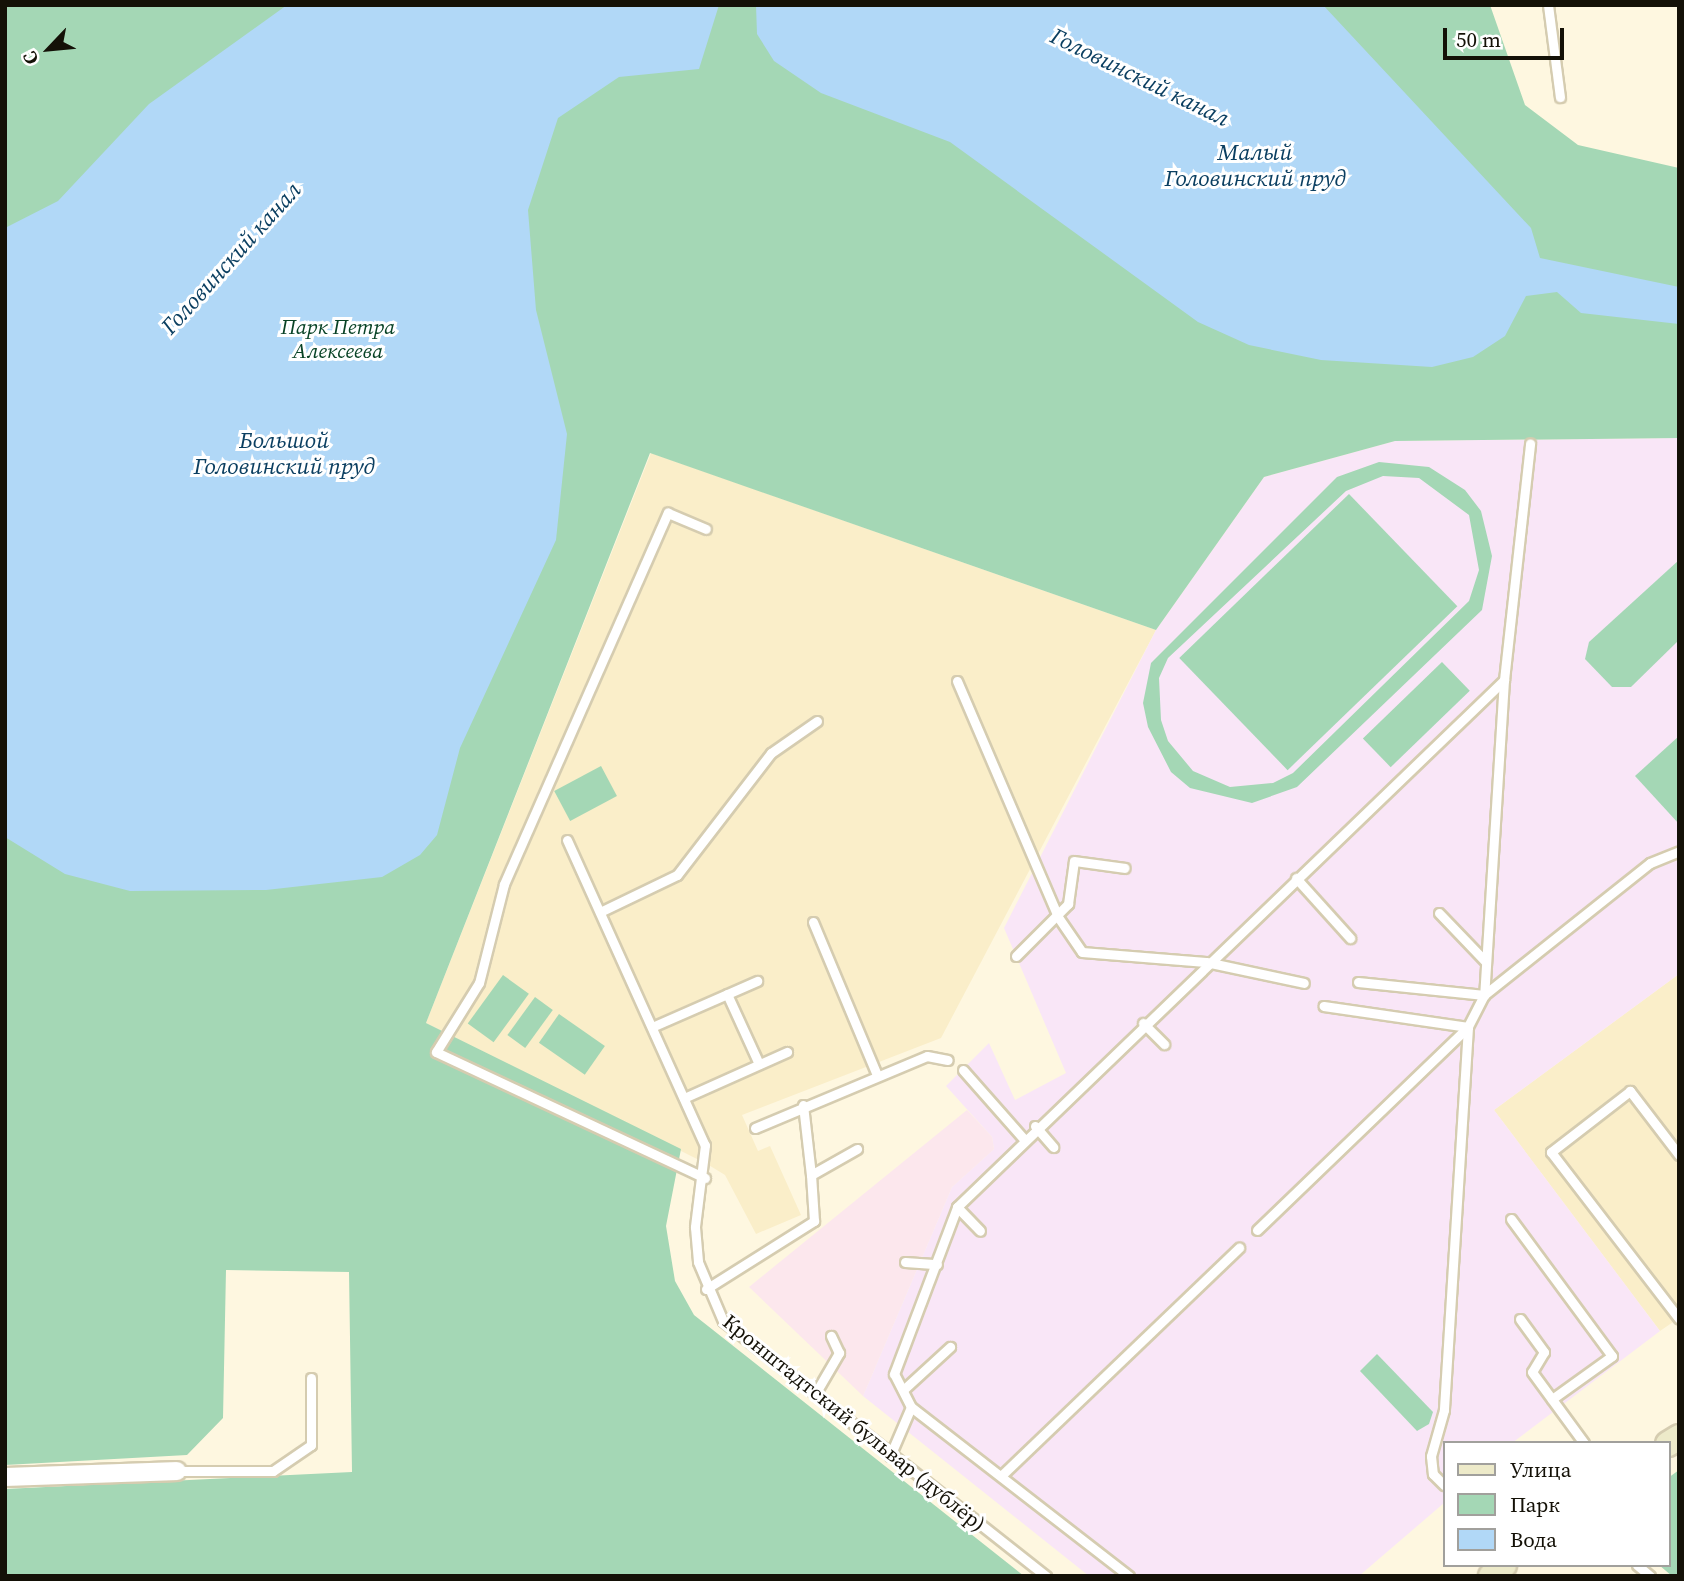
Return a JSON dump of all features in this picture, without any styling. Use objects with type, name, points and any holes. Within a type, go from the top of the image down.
[{"type":"street","points":[[5,1477],[177,1471]]},
{"type":"lane","points":[[1548,5],[1560,96]]},
{"type":"lane","points":[[1257,1230],[1468,1027],[1484,995],[1504,680],[1530,443]]},
{"type":"lane","points":[[705,1178],[436,1052],[479,984],[504,884],[667,513],[706,529]]},
{"type":"lane","points":[[1129,1576],[911,1407],[894,1374],[957,1207],[1035,1126],[1504,680]]},
{"type":"lane","points":[[957,681],[1058,917],[1082,952],[1206,962],[1304,983]]},
{"type":"lane","points":[[600,912],[677,875],[771,753],[817,721]]},
{"type":"lane","points":[[567,840],[684,1098],[787,1052]]},
{"type":"lane","points":[[1358,982],[1484,995],[1650,863],[1679,851]]},
{"type":"lane","points":[[1016,957],[1068,904],[1073,861],[1125,868]]},
{"type":"lane","points":[[1296,878],[1350,938]]},
{"type":"lane","points":[[1439,913],[1486,962]]},
{"type":"lane","points":[[813,922],[877,1075]]},
{"type":"lane","points":[[652,1027],[757,981]]},
{"type":"lane","points":[[727,994],[759,1064]]},
{"type":"lane","points":[[1324,1006],[1468,1027]]},
{"type":"lane","points":[[1143,1023],[1164,1045]]},
{"type":"lane","points":[[1442,1483],[1433,1474],[1431,1456],[1444,1410],[1468,1027]]},
{"type":"lane","points":[[755,1128],[803,1105],[927,1056],[948,1060]]},
{"type":"lane","points":[[963,1070],[1023,1139]]},
{"type":"lane","points":[[1679,1155],[1630,1091],[1551,1152],[1679,1319]]},
{"type":"lane","name":"Кронштадтский бульвар (дублёр)","points":[[684,1098],[707,1164],[695,1227],[706,1289],[723,1321],[890,1456],[1046,1576]]},
{"type":"lane","points":[[706,1289],[814,1221],[803,1105]]},
{"type":"lane","points":[[1035,1126],[1053,1147]]},
{"type":"lane","points":[[811,1175],[857,1149]]},
{"type":"lane","points":[[957,1207],[980,1231]]},
{"type":"lane","points":[[1511,1219],[1612,1356],[1552,1399]]},
{"type":"lane","points":[[1001,1476],[1239,1248]]},
{"type":"lane","points":[[905,1262],[937,1264]]},
{"type":"lane","points":[[1520,1319],[1544,1352],[1532,1372],[1583,1441]]},
{"type":"lane","points":[[816,1394],[843,1345],[831,1336]]},
{"type":"lane","points":[[903,1390],[950,1347]]},
{"type":"lane","points":[[177,1471],[273,1471],[312,1445],[311,1378]]},
{"type":"lane","points":[[890,1456],[911,1407]]},
{"type":"shaded area","points":[[1679,438],[1679,974],[1494,1110],[1660,1331],[1515,1441],[1442,1441],[1442,1505],[1359,1576],[1089,1576],[863,1396],[952,1187],[994,1149],[992,1137],[946,1086],[989,1043],[1015,1100],[1066,1073],[1004,928],[1156,630],[1264,477],[1395,441]]},
{"type":"shaded area","points":[[651,453],[1156,630],[941,1038],[742,1115],[758,1151],[770,1146],[801,1215],[756,1234],[725,1175],[426,1023]]},
{"type":"shaded area","points":[[1679,974],[1679,1318],[1660,1331],[1494,1110]]},
{"type":"shaded area","points":[[967,1110],[992,1137],[994,1149],[952,1187],[863,1396],[749,1287]]},
{"type":"green space","name":"Парк Петра Алексеева","points":[[5,5],[1490,5],[1525,105],[1578,145],[1679,168],[1679,438],[1395,441],[1264,477],[1156,630],[650,453],[426,1023],[681,1149],[666,1226],[675,1281],[694,1315],[1024,1576],[5,1576],[5,1489],[352,1472],[349,1272],[226,1270],[223,1418],[187,1455],[5,1465]]},
{"type":"green space","points":[[1379,462],[1429,467],[1465,490],[1481,511],[1492,556],[1482,610],[1297,787],[1252,803],[1190,788],[1171,772],[1148,727],[1143,703],[1151,663],[1337,477]],"holes":[[[1383,476],[1419,478],[1469,515],[1479,570],[1469,601],[1293,773],[1273,783],[1230,787],[1193,771],[1168,741],[1161,720],[1159,678],[1168,658],[1346,491]]]},
{"type":"green space","points":[[1349,494],[1457,606],[1288,770],[1179,658]]},
{"type":"green space","points":[[1679,560],[1679,640],[1631,687],[1612,687],[1585,659],[1589,642]]},
{"type":"green space","points":[[1442,662],[1470,691],[1391,767],[1363,738]]},
{"type":"green space","points":[[1679,736],[1679,824],[1635,776]]},
{"type":"green space","points":[[601,766],[617,796],[570,821],[554,791]]},
{"type":"green space","points":[[503,975],[529,994],[494,1042],[468,1024]]},
{"type":"green space","points":[[535,997],[553,1010],[525,1048],[507,1035]]},
{"type":"green space","points":[[559,1014],[605,1046],[585,1075],[539,1043]]},
{"type":"green space","points":[[1377,1354],[1433,1412],[1429,1424],[1417,1431],[1360,1371]]},
{"type":"green space","points":[[1679,1470],[1679,1576],[1672,1576],[1661,1567],[1670,1567],[1670,1477]]},
{"type":"water","name":"Большой Головинский пруд","points":[[287,5],[719,5],[699,69],[619,77],[558,118],[528,210],[536,310],[567,434],[556,540],[460,748],[437,835],[420,855],[382,877],[266,890],[130,891],[65,874],[5,837],[5,228],[58,201],[149,104]]},
{"type":"water","name":"Малый Головинский пруд","points":[[756,5],[1323,5],[1531,228],[1540,258],[1679,287],[1679,324],[1581,313],[1557,292],[1526,296],[1505,336],[1473,357],[1432,367],[1321,360],[1249,345],[1198,322],[950,142],[821,93],[774,61],[757,34]]},
{"type":"water label","name":"Головинский канал","points":[[1140,77]]},
{"type":"water label","name":"Головинский канал","points":[[231,258]]}]
